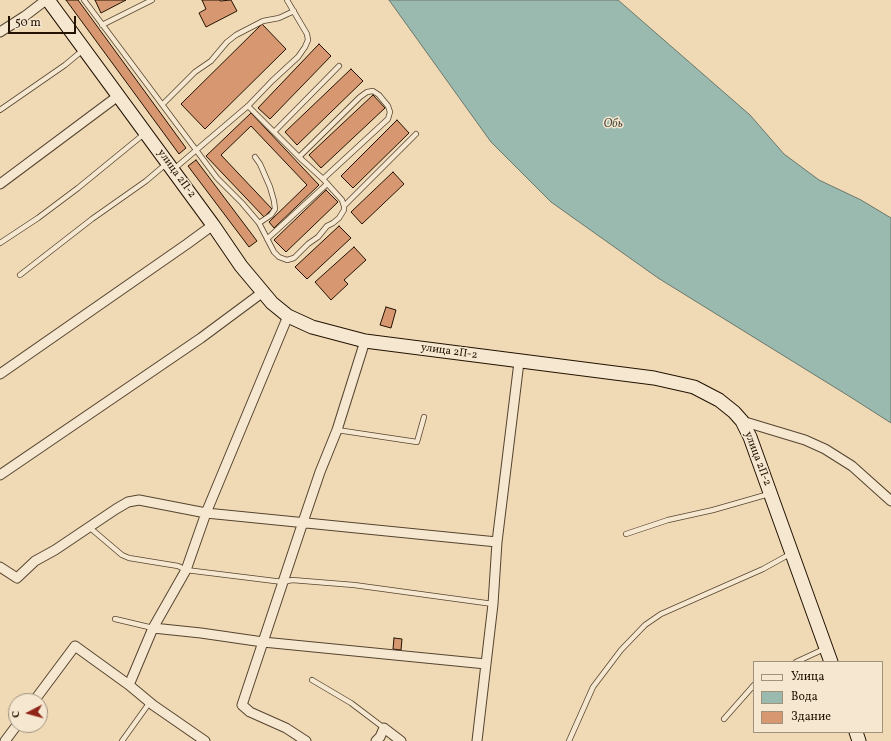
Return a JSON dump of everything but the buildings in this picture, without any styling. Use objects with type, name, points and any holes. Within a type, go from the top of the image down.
[{"type":"main road","name":"улица 2П-2","points":[[47,0],[213,224],[241,266],[272,303],[288,316],[312,326],[365,341],[519,362],[654,378],[694,387],[719,400],[734,412],[742,422],[750,437],[831,661]]},
{"type":"street","points":[[0,32],[26,16],[47,0]]},
{"type":"street","points":[[0,184],[118,96]]},
{"type":"street","points":[[0,374],[213,224]]},
{"type":"street","points":[[0,475],[201,338],[262,292]]},
{"type":"street","points":[[129,685],[153,628],[186,570],[206,513],[288,316]]},
{"type":"street","points":[[306,741],[286,728],[250,712],[242,705],[303,522],[337,430],[365,341]]},
{"type":"street","points":[[477,741],[493,604],[497,542],[519,362]]},
{"type":"street","points":[[742,422],[805,440],[825,449],[852,466],[891,501]]},
{"type":"street","points":[[0,566],[17,578],[35,561],[55,550],[128,502],[139,500],[206,513],[497,542]]},
{"type":"street","points":[[153,628],[263,642],[486,664]]},
{"type":"street","points":[[40,693],[75,646],[205,741]]},
{"type":"street","points":[[376,741],[380,737],[384,728],[401,741]]},
{"type":"lane","points":[[84,0],[218,178],[259,223],[267,239],[279,257],[287,260],[294,258],[308,244],[318,237],[327,226],[339,218],[344,210],[344,206],[342,200],[323,179],[248,106]]},
{"type":"lane","points":[[102,25],[152,0]]},
{"type":"lane","points":[[20,275],[92,219],[146,181],[197,150],[248,106],[298,57],[306,47],[308,40],[307,34],[287,0]]},
{"type":"lane","points":[[163,104],[196,72],[211,61],[227,42],[236,35],[263,21],[279,18],[294,12]]},
{"type":"lane","points":[[0,110],[65,65],[84,49]]},
{"type":"lane","points":[[274,132],[339,66]]},
{"type":"lane","points":[[299,157],[367,92],[373,91],[379,95],[388,106],[390,112],[388,119],[323,179]]},
{"type":"lane","points":[[0,243],[38,218],[78,188],[146,133]]},
{"type":"lane","points":[[344,206],[416,134]]},
{"type":"lane","points":[[255,157],[260,164],[270,187],[275,209],[270,215],[259,223]]},
{"type":"lane","points":[[267,239],[327,184]]},
{"type":"lane","points":[[337,430],[417,442],[424,417]]},
{"type":"lane","points":[[626,534],[668,520],[713,510],[771,493]]},
{"type":"lane","points":[[89,527],[122,555],[129,558],[178,566],[186,570],[283,582],[292,580],[354,585],[493,604]]},
{"type":"lane","points":[[569,741],[593,687],[621,650],[644,625],[661,614],[763,569],[792,554]]},
{"type":"lane","points":[[114,619],[153,628]]},
{"type":"lane","points":[[798,661],[826,648]]},
{"type":"lane","points":[[312,680],[351,703],[384,728]]},
{"type":"lane","points":[[724,719],[753,685]]},
{"type":"lane","points":[[122,741],[150,702]]},
{"type":"water","name":"Обь","points":[[389,0],[618,0],[750,115],[784,154],[819,180],[861,200],[891,218],[891,423],[658,278],[551,202],[491,142]]}]
